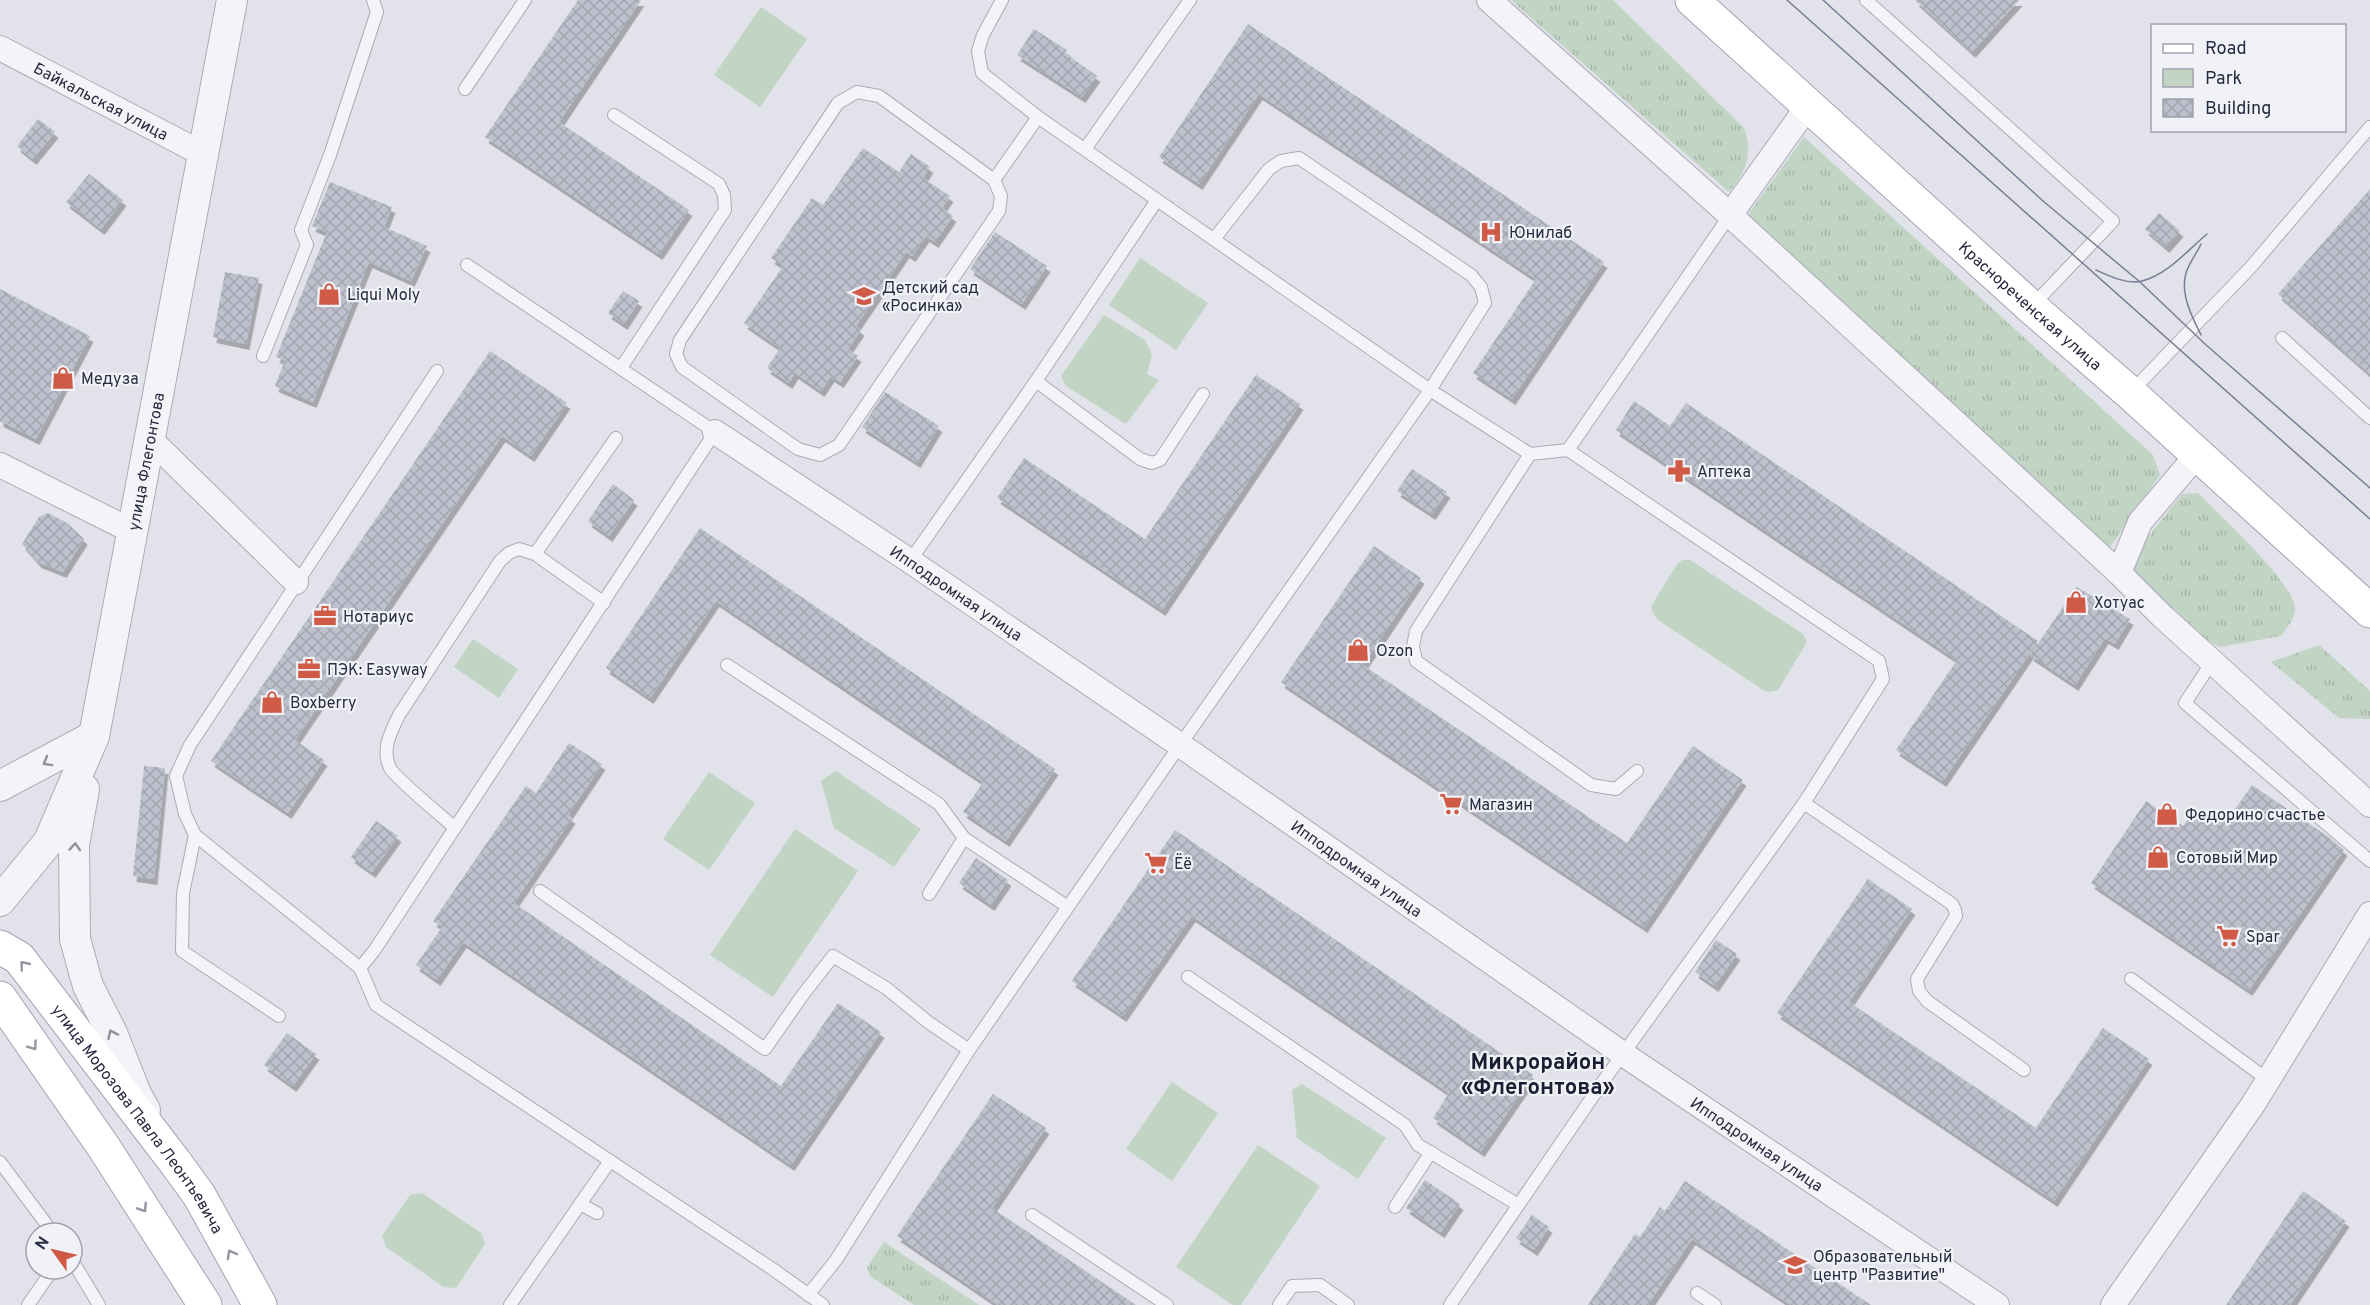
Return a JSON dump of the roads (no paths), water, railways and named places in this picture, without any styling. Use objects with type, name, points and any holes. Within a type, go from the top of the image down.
[{"type":"main road","name":"Краснореченская улица","points":[[1692,0],[2370,611]]},
{"type":"main road","name":"улица Морозова Павла Леонтьевича","points":[[0,947],[19,958],[199,1195],[260,1305]]},
{"type":"main road","points":[[0,998],[103,1146],[205,1305]]},
{"type":"street","name":"улица Флегонтова","points":[[0,901],[49,841],[94,736],[232,0]]},
{"type":"street","points":[[1489,0],[1730,216],[2370,805]]},
{"type":"street","name":"Байкальская улица","points":[[0,48],[203,154]]},
{"type":"street","points":[[1730,216],[1808,106]]},
{"type":"street","name":"Ипподромная улица","points":[[715,432],[910,561],[1180,745],[1623,1054],[1997,1305]]},
{"type":"street","points":[[150,439],[296,582]]},
{"type":"street","points":[[2119,573],[2140,522],[2198,456]]},
{"type":"street","points":[[0,465],[132,531]]},
{"type":"street","points":[[0,786],[94,736]]},
{"type":"street","points":[[94,736],[74,844],[75,939],[88,986],[112,1033],[136,1094],[175,1162]]},
{"type":"street","points":[[2113,1305],[2254,1103],[2370,914]]},
{"type":"lane","points":[[263,356],[307,245],[301,230],[330,155],[377,12],[373,0]]},
{"type":"lane","points":[[465,89],[525,0]]},
{"type":"lane","points":[[1002,0],[983,35],[978,51],[982,73],[1038,117],[1430,390],[1530,454],[1568,450],[1879,661],[1883,679],[1804,802],[1623,1054],[1449,1305]]},
{"type":"lane","points":[[1085,149],[1190,0]]},
{"type":"lane","points":[[1866,0],[2113,221],[2031,307]]},
{"type":"lane","points":[[857,92],[879,96],[994,180],[1001,196],[999,211],[839,445],[820,455],[798,449],[682,367],[676,354],[680,340],[838,103],[857,92]]},
{"type":"lane","points":[[614,115],[719,184],[724,195],[725,210],[621,368]]},
{"type":"lane","points":[[994,180],[1038,117]]},
{"type":"lane","points":[[2130,393],[2250,268],[2370,127]]},
{"type":"lane","points":[[808,1295],[836,1260],[969,1050],[1430,390],[1485,303],[1480,286],[1471,275],[1299,158],[1281,161],[1269,169],[1214,239]]},
{"type":"lane","points":[[910,561],[1036,381],[1157,200]]},
{"type":"lane","points":[[1568,450],[1730,216]]},
{"type":"lane","points":[[360,968],[374,951],[715,432],[467,266]]},
{"type":"lane","points":[[2282,338],[2370,418]]},
{"type":"lane","points":[[437,371],[190,745],[176,776],[185,814],[195,835],[360,968],[376,1005],[823,1305]]},
{"type":"lane","points":[[1036,381],[1140,459],[1152,463],[1160,460],[1203,393]]},
{"type":"lane","points":[[535,554],[615,438]]},
{"type":"lane","points":[[1530,454],[1416,631],[1413,645],[1416,661],[1591,785],[1616,789],[1637,771]]},
{"type":"lane","points":[[455,828],[390,770],[386,752],[388,736],[399,715],[500,561],[509,553],[519,549],[535,554],[604,603]]},
{"type":"lane","points":[[2212,662],[2185,703],[2370,861]]},
{"type":"lane","points":[[727,665],[939,804],[964,838],[1068,907]]},
{"type":"lane","points":[[1804,802],[1952,904],[1956,916],[1917,979],[1919,991],[1927,1001],[2025,1070]]},
{"type":"lane","points":[[195,835],[183,893],[182,951],[279,1016]]},
{"type":"lane","points":[[928,894],[964,838]]},
{"type":"lane","points":[[540,891],[765,1049],[833,956],[886,988],[928,1022],[969,1050]]},
{"type":"lane","points":[[1188,977],[1405,1125],[1418,1145],[1518,1204]]},
{"type":"lane","points":[[2131,979],[2268,1080]]},
{"type":"lane","points":[[1395,1206],[1431,1152]]},
{"type":"lane","points":[[510,1305],[610,1161]]},
{"type":"lane","points":[[0,1162],[44,1221]]},
{"type":"lane","points":[[580,1204],[597,1213]]},
{"type":"lane","points":[[1032,1215],[1167,1305]]},
{"type":"lane","points":[[84,1280],[99,1305]]},
{"type":"lane","points":[[28,1305],[45,1281]]},
{"type":"lane","points":[[1280,1305],[1292,1286],[1320,1285],[1348,1305]]},
{"type":"lane","points":[[1697,1293],[1716,1305]]},
{"type":"tram line","points":[[1787,0],[2370,519]]},
{"type":"tram line","points":[[1823,0],[2043,201],[2140,282],[2205,344],[2370,488]]},
{"type":"tram line","points":[[2096,270],[2125,281],[2142,281],[2169,268],[2207,234]]},
{"type":"tram line","points":[[2201,244],[2187,269],[2185,289],[2188,305],[2201,335]]},
{"type":"place","name":"Юнилаб","points":[[1491,232]]},
{"type":"place","name":"Liqui Moly","points":[[329,294]]},
{"type":"place","name":"Детский сад «Росинка»","points":[[864,296]]},
{"type":"place","name":"Медуза","points":[[63,378]]},
{"type":"place","name":"Аптека","points":[[1679,471]]},
{"type":"place","name":"Хотуас","points":[[2076,602]]},
{"type":"place","name":"Нотариус","points":[[325,616]]},
{"type":"place","name":"Ozon","points":[[1358,650]]},
{"type":"place","name":"ПЭК: Easyway","points":[[309,669]]},
{"type":"place","name":"Boxberry","points":[[272,702]]},
{"type":"place","name":"Магазин","points":[[1451,804]]},
{"type":"place","name":"Федорино счастье","points":[[2167,814]]},
{"type":"place","name":"Сотовый Мир","points":[[2158,857]]},
{"type":"place","name":"Ёё","points":[[1156,863]]},
{"type":"place","name":"Spar","points":[[2228,936]]},
{"type":"place","name":"Образовательный центр \"Развитие\"","points":[[1795,1265]]},
{"type":"district","name":"Микрорайон «Флегонтова»","points":[[1538,1074]]}]
